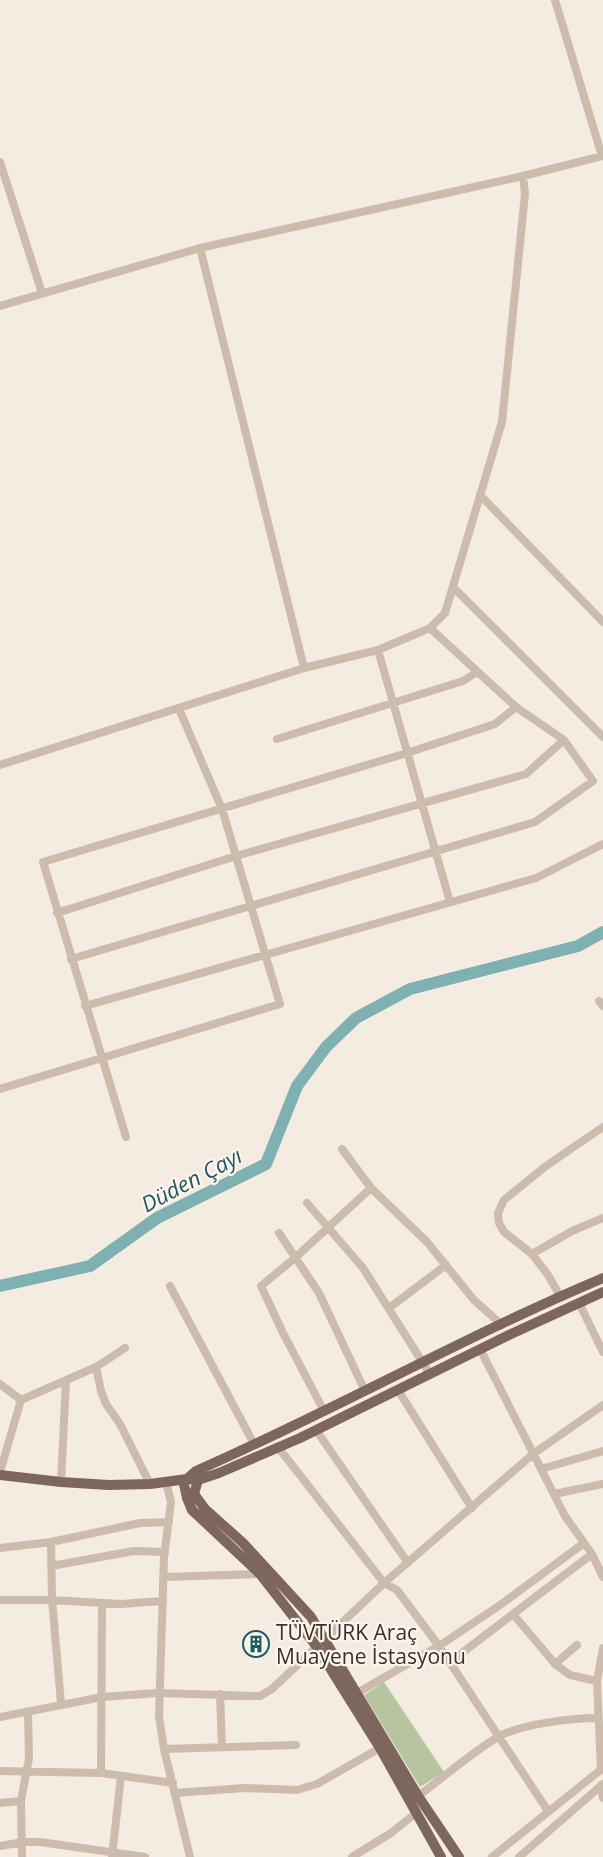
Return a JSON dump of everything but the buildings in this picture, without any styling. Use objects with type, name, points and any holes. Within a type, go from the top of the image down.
[{"type":"main road","points":[[441,1857],[380,1748],[317,1647],[260,1574],[192,1510],[188,1480],[196,1471],[560,1296],[603,1278]]},
{"type":"main road","points":[[0,1474],[61,1482],[109,1485],[188,1480],[219,1473],[316,1430],[480,1349],[603,1292]]},
{"type":"main road","points":[[190,1496],[243,1543],[311,1617],[418,1796],[459,1857]]},
{"type":"street","points":[[0,306],[200,248],[603,156],[555,0]]},
{"type":"street","points":[[0,162],[42,293]]},
{"type":"street","points":[[0,765],[304,668],[378,650],[430,628],[446,613],[502,422],[525,194],[523,176]]},
{"type":"street","points":[[200,248],[304,668]]},
{"type":"street","points":[[480,495],[603,622]]},
{"type":"street","points":[[454,588],[603,737]]},
{"type":"street","points":[[71,959],[535,822],[593,781],[564,740],[516,707],[430,628]]},
{"type":"street","points":[[378,650],[450,902]]},
{"type":"street","points":[[277,739],[463,681],[477,672]]},
{"type":"street","points":[[126,1137],[43,862],[407,753],[495,724],[516,707]]},
{"type":"street","points":[[0,1089],[280,1004],[222,809],[178,709]]},
{"type":"street","points":[[57,913],[236,856],[526,774],[564,740]]},
{"type":"street","points":[[85,1006],[536,878],[603,844]]},
{"type":"street","points":[[560,1296],[532,1254],[504,1232],[499,1223],[498,1214],[504,1200],[603,1127]]},
{"type":"street","points":[[342,1149],[371,1188],[427,1242],[474,1300],[502,1325]]},
{"type":"street","points":[[324,1411],[261,1287],[371,1188]]},
{"type":"street","points":[[307,1203],[363,1268],[430,1374]]},
{"type":"street","points":[[532,1254],[572,1231],[603,1218]]},
{"type":"street","points":[[279,1233],[319,1293],[365,1391]]},
{"type":"street","points":[[389,1308],[446,1265]]},
{"type":"street","points":[[170,1286],[254,1444]]},
{"type":"street","points":[[579,1303],[603,1353]]},
{"type":"street","points":[[21,1400],[96,1367],[125,1348]]},
{"type":"street","points":[[480,1349],[565,1516],[592,1554],[603,1577]]},
{"type":"street","points":[[96,1367],[106,1404],[120,1424],[150,1484]]},
{"type":"street","points":[[61,1482],[66,1380]]},
{"type":"street","points":[[0,1384],[21,1400]]},
{"type":"street","points":[[398,1390],[472,1508]]},
{"type":"street","points":[[0,1474],[21,1400]]},
{"type":"street","points":[[0,1717],[102,1696],[158,1693],[261,1696],[272,1689],[384,1583],[533,1454],[603,1405]]},
{"type":"street","points":[[316,1430],[408,1563]]},
{"type":"street","points":[[278,1447],[384,1583],[397,1590],[439,1646],[548,1811]]},
{"type":"street","points":[[541,1468],[603,1451]]},
{"type":"street","points":[[166,1482],[171,1502],[163,1577],[159,1722],[190,1857]]},
{"type":"street","points":[[554,1494],[603,1484]]},
{"type":"street","points":[[171,1502],[190,1496]]},
{"type":"street","points":[[0,1548],[51,1542],[140,1523],[170,1522]]},
{"type":"street","points":[[51,1542],[52,1600],[61,1703]]},
{"type":"street","points":[[357,1693],[439,1646],[584,1543]]},
{"type":"street","points":[[51,1566],[134,1551],[165,1552]]},
{"type":"street","points":[[450,1662],[592,1554]]},
{"type":"street","points":[[163,1577],[260,1574]]},
{"type":"street","points":[[285,1606],[292,1596]]},
{"type":"street","points":[[0,1600],[52,1600],[102,1604],[163,1601]]},
{"type":"street","points":[[101,1773],[102,1604]]},
{"type":"street","points":[[513,1614],[555,1664],[570,1675],[599,1678]]},
{"type":"street","points":[[555,1664],[577,1645]]},
{"type":"street","points":[[492,1857],[602,1769],[598,1718],[599,1678],[603,1648]]},
{"type":"street","points":[[219,1694],[222,1747]]},
{"type":"street","points":[[22,1857],[21,1801],[29,1758],[28,1712]]},
{"type":"street","points":[[418,1796],[499,1736],[531,1726],[579,1718],[598,1718]]},
{"type":"street","points":[[164,1749],[296,1745]]},
{"type":"street","points":[[175,1793],[245,1788],[297,1790],[317,1784],[380,1748]]},
{"type":"street","points":[[0,1771],[101,1773],[172,1783]]},
{"type":"street","points":[[112,1854],[122,1776]]},
{"type":"street","points":[[519,1857],[602,1790]]},
{"type":"street","points":[[0,1803],[21,1801]]},
{"type":"street","points":[[352,1857],[391,1833],[416,1813]]},
{"type":"street","points":[[0,1846],[40,1842],[145,1857]]},
{"type":"green space","points":[[384,1682],[444,1772],[420,1787],[364,1695]]},
{"type":"waterway","name":"Düden Çayı","points":[[0,1286],[90,1266],[157,1218],[266,1164],[297,1086],[326,1047],[356,1018],[410,989],[578,946],[603,932]]},
{"type":"place","name":"TÜVTÜRK Araç Muayene İstasyonu","points":[[256,1644]]}]
